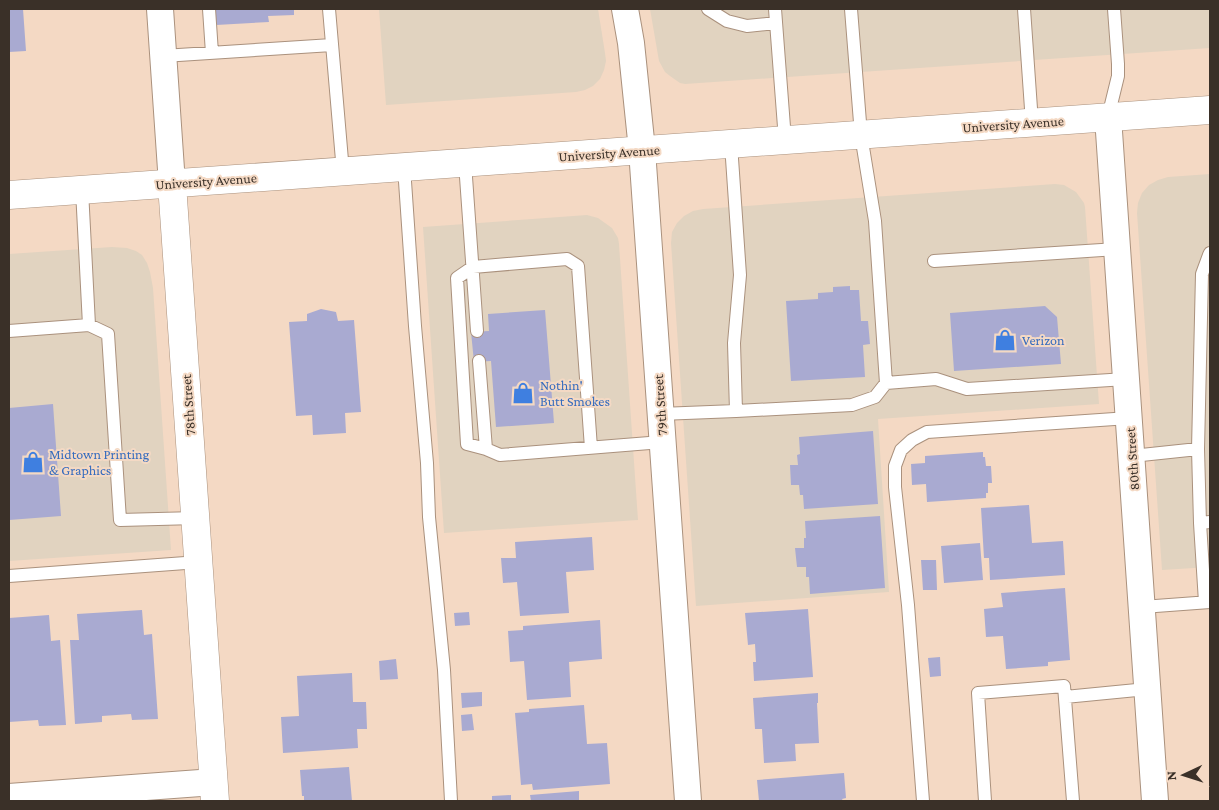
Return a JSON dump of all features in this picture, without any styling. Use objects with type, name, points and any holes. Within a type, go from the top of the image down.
[{"type":"main road","name":"University Avenue","points":[[9,195],[1210,110]]},
{"type":"main road","name":"78th Street","points":[[172,184],[215,792]]},
{"type":"street","name":"78th Street","points":[[160,9],[172,184]]},
{"type":"street","name":"79th Street","points":[[625,9],[631,43],[642,150],[688,801]]},
{"type":"street","name":"80th Street","points":[[1108,117],[1155,801]]},
{"type":"street","points":[[9,797],[215,792]]},
{"type":"lane","points":[[209,9],[212,53]]},
{"type":"lane","points":[[330,9],[343,172]]},
{"type":"lane","points":[[708,9],[727,21],[747,26],[776,23]]},
{"type":"lane","points":[[775,9],[785,140]]},
{"type":"lane","points":[[660,414],[852,405],[875,397],[886,383],[874,221],[861,135],[851,9]]},
{"type":"lane","points":[[1024,9],[1032,123]]},
{"type":"lane","points":[[1108,117],[1118,76],[1114,9]]},
{"type":"lane","points":[[163,56],[332,45]]},
{"type":"lane","points":[[731,144],[740,275],[734,343],[736,411]]},
{"type":"lane","points":[[465,163],[477,331]]},
{"type":"lane","points":[[404,167],[427,463],[429,517],[444,670],[451,801]]},
{"type":"lane","points":[[82,190],[89,324]]},
{"type":"lane","points":[[934,261],[1117,249]]},
{"type":"lane","points":[[1142,607],[1207,602],[1205,522],[1198,449],[1202,274],[1210,253]]},
{"type":"lane","points":[[591,448],[578,266],[567,260],[472,267],[457,278],[467,444],[500,455],[591,448],[662,442]]},
{"type":"lane","points":[[9,331],[89,324],[108,334],[120,520],[196,518]]},
{"type":"lane","points":[[479,361],[486,449]]},
{"type":"lane","points":[[886,383],[936,379],[967,389],[1126,379]]},
{"type":"lane","points":[[923,801],[908,604],[895,487],[895,466],[902,450],[912,440],[927,432],[1129,418]]},
{"type":"lane","points":[[1132,456],[1198,449]]},
{"type":"lane","points":[[9,576],[199,562]]},
{"type":"lane","points":[[985,801],[978,693],[1064,686],[1073,801]]},
{"type":"lane","points":[[1065,697],[1147,689]]},
{"type":"shaded area","points":[[379,9],[598,9],[606,61],[604,70],[600,79],[593,86],[576,92],[386,105]]},
{"type":"shaded area","points":[[650,9],[1210,9],[1210,48],[685,84],[680,83],[665,72],[659,61]]},
{"type":"shaded area","points":[[1210,174],[1210,567],[1162,570],[1137,213],[1138,203],[1142,193],[1149,185],[1158,180],[1168,177]]},
{"type":"shaded area","points":[[1055,184],[1064,185],[1076,192],[1085,207],[1099,404],[878,419],[889,592],[696,606],[671,243],[672,232],[677,223],[693,211],[703,209]]},
{"type":"shaded area","points":[[587,215],[598,218],[612,228],[618,238],[638,520],[444,533],[423,227]]},
{"type":"shaded area","points":[[112,247],[136,251],[142,255],[150,272],[153,288],[171,550],[9,561],[9,254]]},
{"type":"building","points":[[9,9],[23,9],[26,51],[9,52]]},
{"type":"building","points":[[215,9],[294,9],[294,15],[268,16],[269,22],[216,25]]},
{"type":"building","points":[[850,286],[850,290],[859,290],[861,321],[868,321],[870,344],[863,345],[865,377],[791,381],[786,301],[818,299],[818,293],[833,292],[833,287]]},
{"type":"building","name":"Verizon","points":[[1045,306],[1057,317],[1061,364],[954,371],[950,313]]},
{"type":"building","points":[[321,309],[336,312],[338,321],[354,320],[361,412],[345,413],[346,433],[313,435],[312,415],[296,416],[289,322],[307,321],[307,314]]},
{"type":"building","name":"Nothin' Butt Smokes","points":[[545,310],[554,423],[496,427],[491,361],[474,362],[471,332],[489,331],[488,314]]},
{"type":"building","name":"Midtown Printing & Graphics","points":[[53,404],[61,516],[9,520],[9,408]]},
{"type":"building","points":[[873,431],[878,504],[804,509],[803,495],[800,495],[799,485],[791,485],[790,465],[798,465],[797,455],[800,454],[799,437]]},
{"type":"building","points":[[983,452],[986,466],[991,466],[992,483],[988,483],[986,498],[927,502],[926,484],[912,485],[911,464],[925,463],[925,456]]},
{"type":"building","points":[[1029,505],[1032,543],[1063,541],[1065,575],[990,580],[989,558],[984,558],[981,508]]},
{"type":"building","points":[[880,516],[885,588],[810,594],[809,577],[806,577],[806,567],[797,567],[795,548],[804,548],[804,538],[806,538],[805,521]]},
{"type":"building","points":[[592,537],[594,570],[566,572],[569,613],[520,616],[517,582],[503,583],[501,558],[516,558],[515,542]]},
{"type":"building","points":[[980,543],[983,580],[944,583],[941,546]]},
{"type":"building","points":[[921,560],[936,560],[937,590],[923,590]]},
{"type":"building","points":[[1065,588],[1070,660],[1048,662],[1048,666],[1006,669],[1003,636],[986,637],[984,609],[1003,607],[1001,593]]},
{"type":"building","points":[[808,609],[813,677],[754,681],[753,662],[756,662],[755,644],[748,645],[745,613]]},
{"type":"building","points":[[142,610],[144,635],[152,634],[158,719],[132,720],[131,714],[102,716],[102,722],[75,724],[70,640],[79,640],[77,614]]},
{"type":"building","points":[[469,612],[470,625],[455,626],[454,613]]},
{"type":"building","points":[[49,615],[51,641],[60,640],[66,725],[39,726],[38,720],[9,722],[9,618]]},
{"type":"building","points":[[600,620],[602,659],[569,662],[571,697],[527,700],[524,661],[510,662],[508,631],[523,630],[523,626]]},
{"type":"building","points":[[940,657],[941,676],[930,677],[928,658]]},
{"type":"building","points":[[396,659],[398,679],[380,680],[379,661]]},
{"type":"building","points":[[352,673],[353,702],[366,702],[367,729],[357,729],[358,748],[283,753],[281,717],[299,716],[297,676]]},
{"type":"building","points":[[482,692],[482,706],[462,708],[461,693]]},
{"type":"building","points":[[818,693],[819,743],[795,744],[796,761],[764,763],[762,729],[755,729],[753,698]]},
{"type":"building","points":[[584,705],[587,744],[607,743],[610,784],[533,790],[532,784],[521,785],[515,713],[529,712],[529,709]]},
{"type":"building","points":[[472,714],[474,730],[462,731],[461,715]]},
{"type":"building","points":[[349,767],[352,801],[304,801],[300,770]]},
{"type":"building","points":[[844,773],[846,798],[842,799],[843,801],[759,801],[757,780]]},
{"type":"building","points":[[579,791],[579,801],[531,801],[530,795]]},
{"type":"building","points":[[511,795],[511,801],[492,801],[492,796]]},
{"type":"place","name":"Verizon","points":[[1005,340]]},
{"type":"place","name":"Nothin' Butt Smokes","points":[[523,393]]},
{"type":"place","name":"Midtown Printing & Graphics","points":[[33,462]]}]
